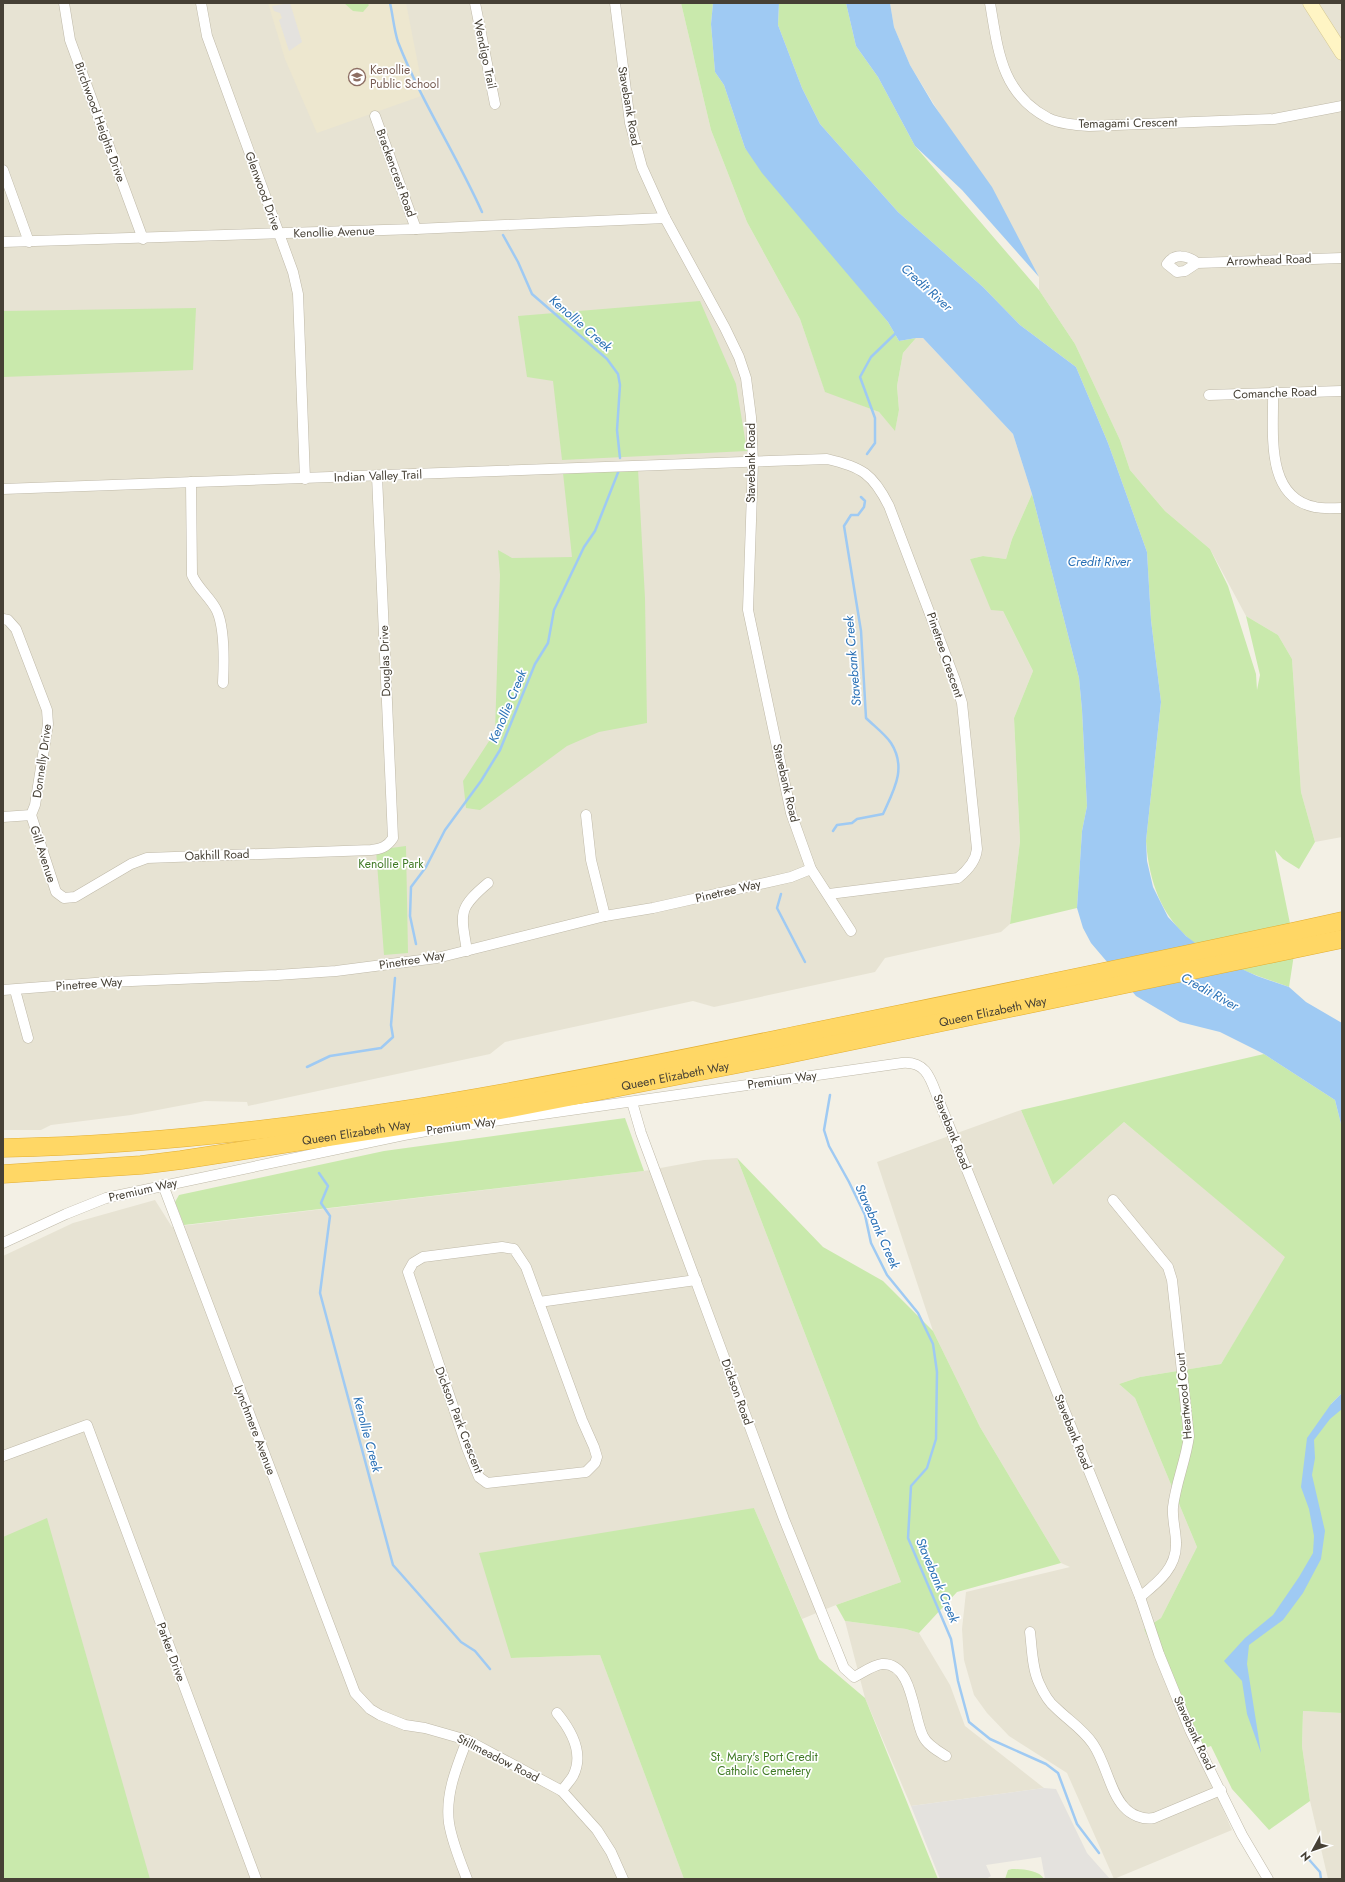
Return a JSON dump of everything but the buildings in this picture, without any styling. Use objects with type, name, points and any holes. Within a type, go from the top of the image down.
[{"type":"highway","name":"Queen Elizabeth Way","points":[[3,1174],[141,1165],[181,1160],[494,1111],[784,1055],[1033,996],[1336,931]]},
{"type":"highway","name":"Queen Elizabeth Way","points":[[3,1148],[149,1142],[250,1131],[421,1107],[597,1077],[1033,996]]},
{"type":"main road","points":[[1310,3],[1342,53]]},
{"type":"street","name":"Birchwood Heights Drive","points":[[64,3],[70,40],[143,239]]},
{"type":"street","name":"Glenwood Drive","points":[[201,3],[207,36],[293,272],[298,294],[305,479]]},
{"type":"street","name":"Wendigo Trail","points":[[474,3],[495,104]]},
{"type":"street","name":"Stavebank Road","points":[[615,3],[630,123],[642,167],[664,218],[725,328],[739,357],[747,386],[751,417],[753,462],[748,610],[792,813],[811,869],[829,894],[851,931]]},
{"type":"street","name":"Temagami Crescent","points":[[990,3],[999,53],[1005,75],[1016,91],[1032,107],[1049,118],[1069,124],[1090,126],[1274,119],[1342,106]]},
{"type":"street","name":"Brackencrest Road","points":[[375,116],[416,229]]},
{"type":"street","points":[[3,170],[29,242]]},
{"type":"street","name":"Kenollie Avenue","points":[[3,242],[143,239],[664,218]]},
{"type":"street","name":"Arrowhead Road","points":[[1197,263],[1342,258]]},
{"type":"street","name":"Comanche Road","points":[[1208,395],[1342,391]]},
{"type":"street","points":[[1272,392],[1274,459],[1277,474],[1283,487],[1303,504],[1316,508],[1342,508]]},
{"type":"street","name":"Pinetree Crescent","points":[[753,462],[827,459],[858,468],[870,477],[881,490],[889,506],[949,660],[962,703],[977,849],[976,857],[965,873],[958,878],[829,894]]},
{"type":"street","name":"Indian Valley Trail","points":[[3,489],[753,462]]},
{"type":"street","name":"Douglas Drive","points":[[377,476],[393,838],[389,845]]},
{"type":"street","points":[[191,482],[192,575],[196,583],[217,611],[220,622],[224,665],[222,683]]},
{"type":"street","name":"Donnelly Drive","points":[[3,619],[8,620],[16,629],[47,710],[47,732],[35,805],[31,815]]},
{"type":"street","points":[[3,817],[31,815]]},
{"type":"street","name":"Gill Avenue","points":[[31,815],[56,892]]},
{"type":"street","points":[[586,815],[591,860],[605,916]]},
{"type":"street","name":"Oakhill Road","points":[[56,892],[64,898],[76,897],[131,864],[147,858],[371,850],[380,849],[389,845]]},
{"type":"street","name":"Pinetree Way","points":[[3,990],[108,982],[336,971],[437,958],[605,916],[653,908],[784,878],[811,869]]},
{"type":"street","points":[[467,951],[462,914],[465,905],[471,897],[488,883]]},
{"type":"street","points":[[15,990],[28,1038]]},
{"type":"street","name":"Premium Way","points":[[3,1243],[84,1206],[106,1198],[404,1135],[902,1063],[916,1064],[927,1073]]},
{"type":"street","name":"Stavebank Road","points":[[927,1073],[1140,1597],[1159,1654],[1190,1730],[1242,1835],[1268,1879]]},
{"type":"street","name":"Dickson Road","points":[[632,1102],[641,1133],[784,1518],[844,1668],[854,1677],[881,1664],[895,1667],[901,1673],[913,1697],[923,1738],[932,1747],[946,1756]]},
{"type":"street","name":"Lynchmere Avenue","points":[[163,1186],[348,1674]]},
{"type":"street","name":"Heartwood Court","points":[[1113,1200],[1168,1267],[1172,1280],[1189,1436],[1188,1449],[1177,1485],[1173,1509],[1177,1545],[1174,1559],[1169,1570],[1162,1579],[1140,1597]]},
{"type":"street","name":"Dickson Park Crescent","points":[[502,1247],[514,1249],[526,1267],[539,1302],[597,1457],[595,1463],[586,1472],[487,1483],[479,1477],[467,1448],[408,1272],[414,1263],[423,1257],[502,1247]]},
{"type":"street","points":[[539,1302],[696,1280]]},
{"type":"street","name":"Parker Drive","points":[[3,1456],[87,1425],[256,1879]]},
{"type":"street","points":[[1030,1632],[1035,1672],[1043,1691],[1054,1707],[1077,1726],[1093,1743],[1105,1764],[1117,1798],[1128,1810],[1136,1816],[1149,1819],[1154,1818],[1221,1790]]},
{"type":"street","name":"Stillmeadow Road","points":[[348,1674],[356,1692],[370,1709],[380,1715],[405,1725],[425,1728],[467,1740],[562,1791],[597,1830],[611,1852],[623,1879]]},
{"type":"street","points":[[557,1713],[570,1729],[577,1750],[577,1764],[573,1775],[562,1791]]},
{"type":"street","points":[[467,1740],[453,1778],[448,1807],[451,1831],[467,1879]]},
{"type":"shaded area","points":[[3,3],[681,3],[711,130],[747,222],[800,319],[825,391],[879,412],[895,430],[899,410],[897,386],[903,353],[916,338],[923,338],[1013,434],[1032,494],[1012,539],[1006,559],[983,556],[970,559],[1003,611],[1033,671],[1014,718],[1020,841],[1010,924],[1001,932],[885,958],[875,972],[714,1007],[693,1001],[505,1042],[490,1054],[248,1106],[247,1102],[205,1101],[131,1115],[51,1125],[41,1130],[3,1130]]},
{"type":"shaded area","name":"Kenollie Public School","points":[[268,3],[406,3],[424,95],[317,133],[285,59]]},
{"type":"shaded area","points":[[290,3],[302,42],[289,51],[279,20],[282,18],[280,13],[274,11],[272,6]]},
{"type":"shaded area","points":[[890,3],[1342,3],[1342,837],[1315,842],[1301,792],[1292,659],[1278,635],[1246,616],[1210,549],[1165,511],[1130,470],[1120,440],[1075,344],[1039,290],[1039,277],[910,65],[894,27]]},
{"type":"shaded area","points":[[1021,1110],[1053,1185],[1124,1122],[1286,1257],[1221,1364],[1140,1377],[1119,1384],[1135,1398],[1197,1547],[1161,1618],[1144,1629],[1232,1830],[1114,1879],[1067,1773],[1009,1736],[987,1713],[974,1695],[964,1660],[962,1629],[966,1592],[1070,1567],[1061,1563],[980,1427],[933,1331],[877,1162]]},
{"type":"shaded area","points":[[737,1158],[901,1582],[836,1605],[802,1619],[754,1508],[511,1658],[600,1655],[684,1879],[3,1879],[3,1256],[73,1223],[155,1200],[172,1227],[644,1171],[704,1160]]},
{"type":"shaded area","points":[[845,1621],[906,1629],[919,1633],[950,1685],[965,1726],[1044,1788],[911,1806],[865,1698]]},
{"type":"shaded area","points":[[1303,1711],[1342,1713],[1342,1879],[1328,1879],[1310,1801],[1302,1746]]},
{"type":"shaded area","points":[[1044,1788],[1056,1789],[1087,1853],[1110,1879],[1045,1879],[1041,1857],[986,1865],[991,1876],[986,1879],[940,1879],[911,1806]]},
{"type":"green space","points":[[344,3],[367,3],[369,5],[363,12],[353,11]]},
{"type":"green space","points":[[681,3],[713,3],[711,24],[715,72],[724,85],[745,148],[888,322],[899,341],[916,338],[903,353],[897,386],[899,410],[895,431],[879,412],[825,392],[800,319],[747,222],[711,130]]},
{"type":"green space","points":[[779,3],[846,3],[856,46],[878,77],[915,146],[1039,290],[1075,344],[1120,440],[1130,470],[1165,511],[1210,549],[1228,586],[1256,674],[1257,690],[1260,675],[1246,616],[1278,635],[1292,659],[1301,792],[1315,842],[1299,869],[1283,859],[1275,850],[1295,948],[1289,987],[1233,966],[1210,954],[1190,939],[1173,922],[1160,900],[1151,873],[1146,841],[1161,702],[1151,620],[1147,552],[1108,443],[1076,367],[1020,325],[983,287],[898,212],[820,124],[802,88],[778,25]]},
{"type":"green space","points":[[700,301],[736,384],[747,451],[562,460],[553,381],[527,377],[518,316]]},
{"type":"green space","points":[[196,308],[193,370],[3,377],[3,311]]},
{"type":"green space","points":[[638,469],[645,598],[647,723],[599,732],[567,746],[480,810],[466,808],[463,781],[495,732],[500,575],[498,550],[512,558],[572,557],[563,473]]},
{"type":"green space","points":[[1032,494],[1079,678],[1087,806],[1082,831],[1077,908],[1010,924],[1020,841],[1014,718],[1033,671],[1003,611],[991,610],[970,559],[983,556],[1006,559],[1012,539]]},
{"type":"green space","name":"Kenollie Park","points":[[406,846],[408,953],[384,955],[376,850]]},
{"type":"green space","points":[[1264,1054],[1335,1100],[1342,1128],[1342,1393],[1331,1404],[1342,1405],[1342,1713],[1303,1711],[1302,1746],[1310,1801],[1269,1830],[1232,1789],[1211,1746],[1197,1751],[1144,1629],[1161,1618],[1197,1547],[1135,1398],[1119,1384],[1140,1377],[1221,1364],[1285,1257],[1124,1122],[1053,1185],[1021,1110]]},
{"type":"green space","points":[[625,1118],[644,1171],[184,1225],[175,1202],[179,1195],[384,1151]]},
{"type":"green space","points":[[737,1158],[823,1247],[883,1281],[933,1331],[980,1427],[1061,1563],[957,1592],[919,1633],[906,1629],[845,1621],[836,1605],[901,1582]]},
{"type":"green space","name":"St. Mary's Port Credit Catholic Cemetery","points":[[754,1508],[819,1659],[865,1698],[938,1879],[684,1879],[600,1655],[511,1658],[479,1553]]},
{"type":"green space","points":[[47,1518],[150,1879],[3,1879],[3,1537]]},
{"type":"green space","points":[[1012,1869],[1034,1872],[1042,1876],[1044,1879],[1005,1879],[1008,1870]]},
{"type":"water","name":"Credit River","points":[[713,3],[779,3],[778,25],[802,88],[820,124],[898,212],[983,287],[1020,325],[1076,367],[1108,443],[1147,552],[1151,620],[1161,702],[1146,841],[1147,861],[1153,887],[1168,917],[1186,936],[1211,955],[1257,976],[1289,987],[1306,1002],[1342,1023],[1342,1128],[1335,1100],[1264,1054],[1220,1032],[1180,1022],[1136,996],[1091,943],[1083,928],[1077,908],[1082,831],[1087,806],[1079,678],[1032,494],[1013,434],[923,338],[899,341],[888,322],[762,173],[745,148],[724,85],[715,72],[711,24]]},
{"type":"water","points":[[846,3],[890,3],[894,27],[910,65],[933,104],[992,187],[1039,277],[962,190],[915,146],[878,77],[856,46]]},
{"type":"water","points":[[1342,1393],[1342,1409],[1330,1419],[1314,1440],[1315,1458],[1312,1475],[1325,1531],[1321,1559],[1303,1593],[1283,1620],[1249,1645],[1247,1664],[1261,1753],[1247,1714],[1242,1681],[1224,1661],[1245,1638],[1273,1615],[1299,1577],[1313,1553],[1314,1536],[1309,1509],[1301,1487],[1307,1438],[1331,1404]]},
{"type":"waterway","name":"Kenollie Creek","points":[[390,3],[398,42],[407,64],[482,212]]},
{"type":"waterway","name":"Kenollie Creek","points":[[503,235],[518,262],[532,294],[607,359],[618,374],[620,385],[617,430],[620,458]]},
{"type":"waterway","name":"Stavebank Creek","points":[[867,454],[875,443],[875,418],[860,377],[871,357],[897,332]]},
{"type":"waterway","name":"Kenollie Creek","points":[[416,944],[410,916],[411,887],[426,867],[445,830],[481,781],[500,750],[535,664],[548,643],[554,610],[584,547],[595,531],[619,470]]},
{"type":"waterway","name":"Stavebank Creek","points":[[833,831],[837,825],[852,823],[857,819],[883,814],[895,788],[898,770],[896,752],[891,743],[883,733],[866,718],[861,631],[844,526],[851,515],[858,515],[864,507],[865,501],[861,497]]},
{"type":"waterway","name":"Stavebank Creek","points":[[781,894],[777,908],[805,962]]},
{"type":"waterway","name":"Kenollie Creek","points":[[307,1067],[330,1056],[381,1048],[393,1037],[391,1025],[395,978]]},
{"type":"waterway","name":"Stavebank Creek","points":[[830,1095],[824,1130],[829,1146],[865,1215],[871,1243],[887,1275],[918,1313],[933,1344],[937,1372],[936,1439],[927,1468],[911,1486],[908,1538],[951,1639],[958,1681],[969,1722],[990,1739],[1046,1764],[1058,1773],[1077,1824],[1099,1853]]},
{"type":"waterway","name":"Kenollie Creek","points":[[319,1173],[328,1186],[321,1203],[330,1216],[320,1293],[393,1565],[461,1642],[475,1651],[490,1669]]},
{"type":"waterway","points":[[1305,1855],[1320,1872],[1321,1879]]},
{"type":"place","name":"Kenollie Public School","points":[[357,77]]}]
